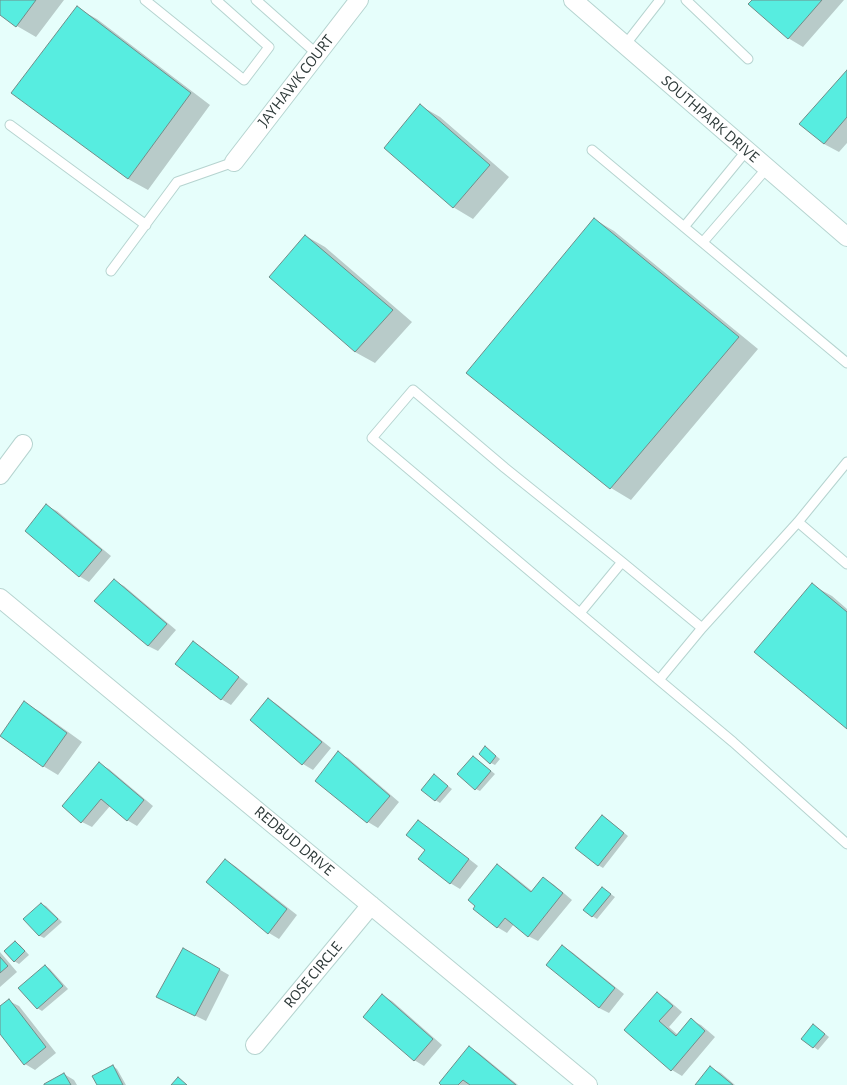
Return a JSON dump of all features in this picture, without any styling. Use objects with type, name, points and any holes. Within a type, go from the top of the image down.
[{"type":"street","name":"SOUTHPARK DRIVE","points":[[573,0],[767,168],[844,229]]},
{"type":"street","name":"JAYHAWK COURT","points":[[234,162],[317,54],[352,2]]},
{"type":"street","points":[[0,475],[23,444]]},
{"type":"street","name":"REDBUD DRIVE","points":[[0,598],[588,1085]]},
{"type":"street","name":"ROSE CIRCLE","points":[[255,1045],[371,905]]},
{"type":"lane","points":[[145,0],[244,80],[270,47],[216,0]]},
{"type":"lane","points":[[256,0],[317,54]]},
{"type":"lane","points":[[625,45],[660,0]]},
{"type":"lane","points":[[686,0],[748,58]]},
{"type":"lane","points":[[10,125],[146,225]]},
{"type":"lane","points":[[592,150],[847,363]]},
{"type":"lane","points":[[684,227],[747,150]]},
{"type":"lane","points":[[111,271],[177,182],[234,162]]},
{"type":"lane","points":[[703,242],[767,168]]},
{"type":"lane","points":[[702,628],[505,468],[413,390],[372,438],[733,742],[847,844]]},
{"type":"lane","points":[[659,680],[702,628],[798,522],[847,462]]},
{"type":"lane","points":[[798,522],[847,564]]},
{"type":"lane","points":[[580,613],[622,562]]},
{"type":"building","points":[[0,0],[36,0],[16,27],[0,15]]},
{"type":"building","points":[[752,0],[822,0],[788,39],[748,4]]},
{"type":"building","points":[[77,6],[191,93],[128,179],[11,93]]},
{"type":"building","points":[[847,70],[847,117],[824,144],[799,124]]},
{"type":"building","points":[[420,104],[490,165],[453,208],[384,148]]},
{"type":"building","points":[[594,218],[739,337],[610,489],[466,373]]},
{"type":"building","points":[[305,235],[393,310],[355,352],[269,277]]},
{"type":"building","points":[[46,504],[102,550],[79,577],[25,531]]},
{"type":"building","points":[[114,579],[167,624],[148,646],[94,601]]},
{"type":"building","points":[[812,583],[847,612],[847,729],[754,652]]},
{"type":"building","points":[[193,641],[239,677],[221,700],[175,664]]},
{"type":"building","points":[[268,698],[322,742],[302,765],[250,720]]},
{"type":"building","points":[[24,701],[67,733],[43,767],[0,736]]},
{"type":"building","points":[[485,746],[496,756],[490,764],[479,754]]},
{"type":"building","points":[[338,751],[390,796],[367,823],[315,781]]},
{"type":"building","points":[[473,756],[491,771],[475,790],[457,774]]},
{"type":"building","points":[[99,762],[144,800],[127,821],[101,799],[81,823],[62,806]]},
{"type":"building","points":[[434,774],[448,786],[435,801],[421,790]]},
{"type":"building","points":[[602,815],[624,833],[598,866],[575,848]]},
{"type":"building","points":[[418,820],[469,859],[450,884],[418,859],[425,850],[406,835]]},
{"type":"building","points":[[225,859],[287,909],[268,934],[206,882]]},
{"type":"building","points":[[497,864],[531,892],[543,877],[563,893],[528,937],[505,918],[497,928],[473,909],[475,906],[468,900]]},
{"type":"building","points":[[602,887],[611,894],[592,917],[583,910]]},
{"type":"building","points":[[41,903],[58,919],[39,936],[23,919]]},
{"type":"building","points":[[15,941],[25,951],[14,962],[4,951]]},
{"type":"building","points":[[562,945],[615,988],[599,1008],[546,965]]},
{"type":"building","points":[[183,948],[220,969],[195,1016],[156,997]]},
{"type":"building","points":[[0,957],[8,966],[0,973]]},
{"type":"building","points":[[45,965],[63,986],[37,1009],[18,988]]},
{"type":"building","points":[[657,992],[673,1006],[659,1021],[676,1036],[691,1018],[705,1031],[671,1071],[624,1030]]},
{"type":"building","points":[[382,994],[433,1039],[414,1061],[363,1017]]},
{"type":"building","points":[[9,999],[46,1047],[24,1065],[0,1034],[0,1006]]},
{"type":"building","points":[[813,1024],[825,1034],[813,1048],[801,1039]]},
{"type":"building","points":[[469,1046],[516,1085],[470,1085],[463,1080],[458,1085],[441,1085],[439,1083]]},
{"type":"building","points":[[113,1065],[123,1085],[97,1085],[92,1076]]},
{"type":"building","points":[[710,1066],[733,1085],[695,1085]]},
{"type":"building","points":[[64,1073],[71,1085],[44,1085],[44,1084]]},
{"type":"building","points":[[178,1077],[187,1085],[171,1085]]}]
